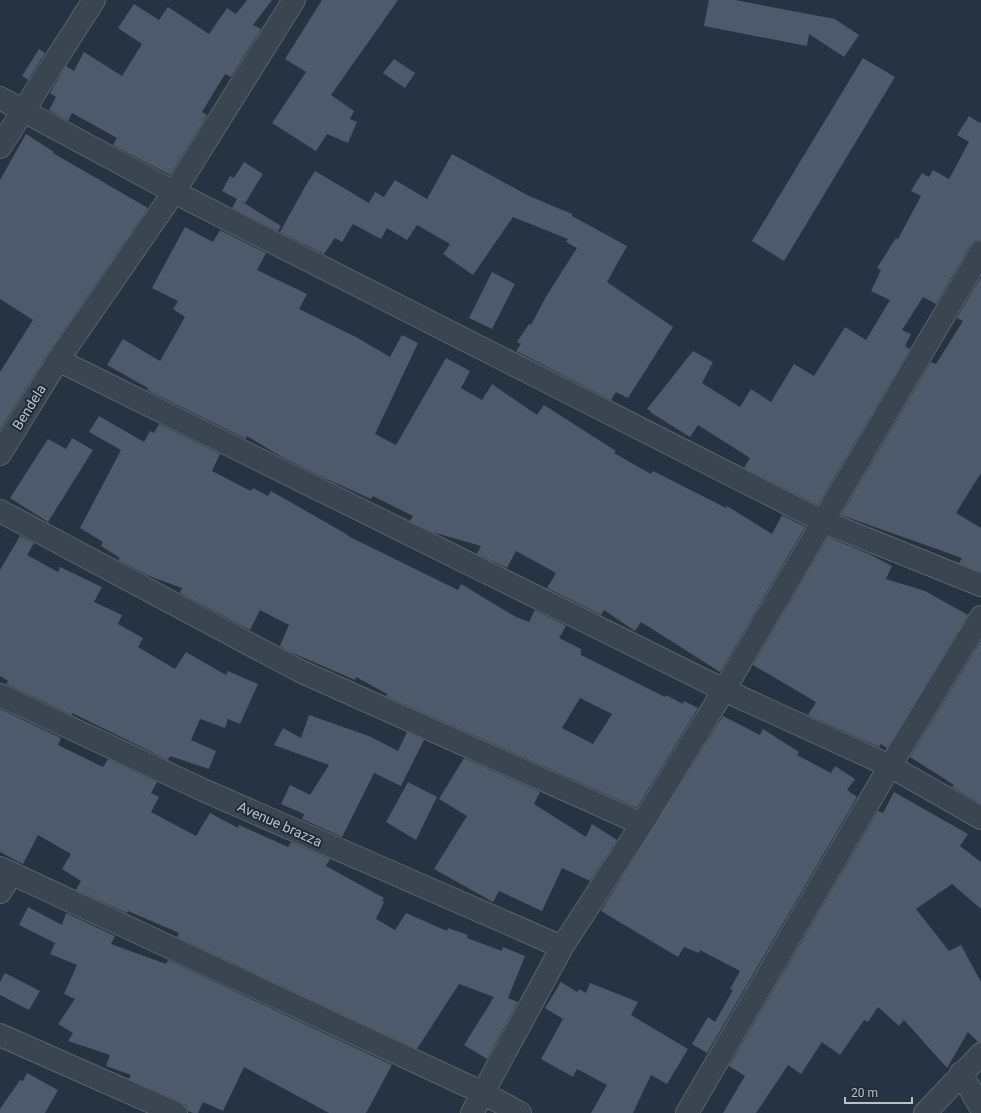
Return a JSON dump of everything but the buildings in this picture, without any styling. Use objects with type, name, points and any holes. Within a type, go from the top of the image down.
[{"type":"street","points":[[0,147],[94,0]]},
{"type":"street","name":"Bendela","points":[[0,454],[58,360],[174,192],[294,0]]},
{"type":"street","points":[[0,98],[174,192],[822,521],[981,585]]},
{"type":"street","points":[[472,1113],[562,947],[642,824],[724,690],[981,252]]},
{"type":"street","points":[[58,360],[724,690],[890,766],[981,818]]},
{"type":"street","points":[[0,511],[300,671],[642,824]]},
{"type":"street","points":[[687,1113],[890,766],[981,617]]},
{"type":"street","name":"Avenue brazza","points":[[0,695],[203,790],[562,947]]},
{"type":"street","points":[[0,892],[6,870],[483,1093],[520,1113]]},
{"type":"street","points":[[0,1035],[176,1113]]},
{"type":"street","points":[[925,1113],[961,1073],[981,1054]]},
{"type":"street","points":[[961,1073],[981,1108]]}]
